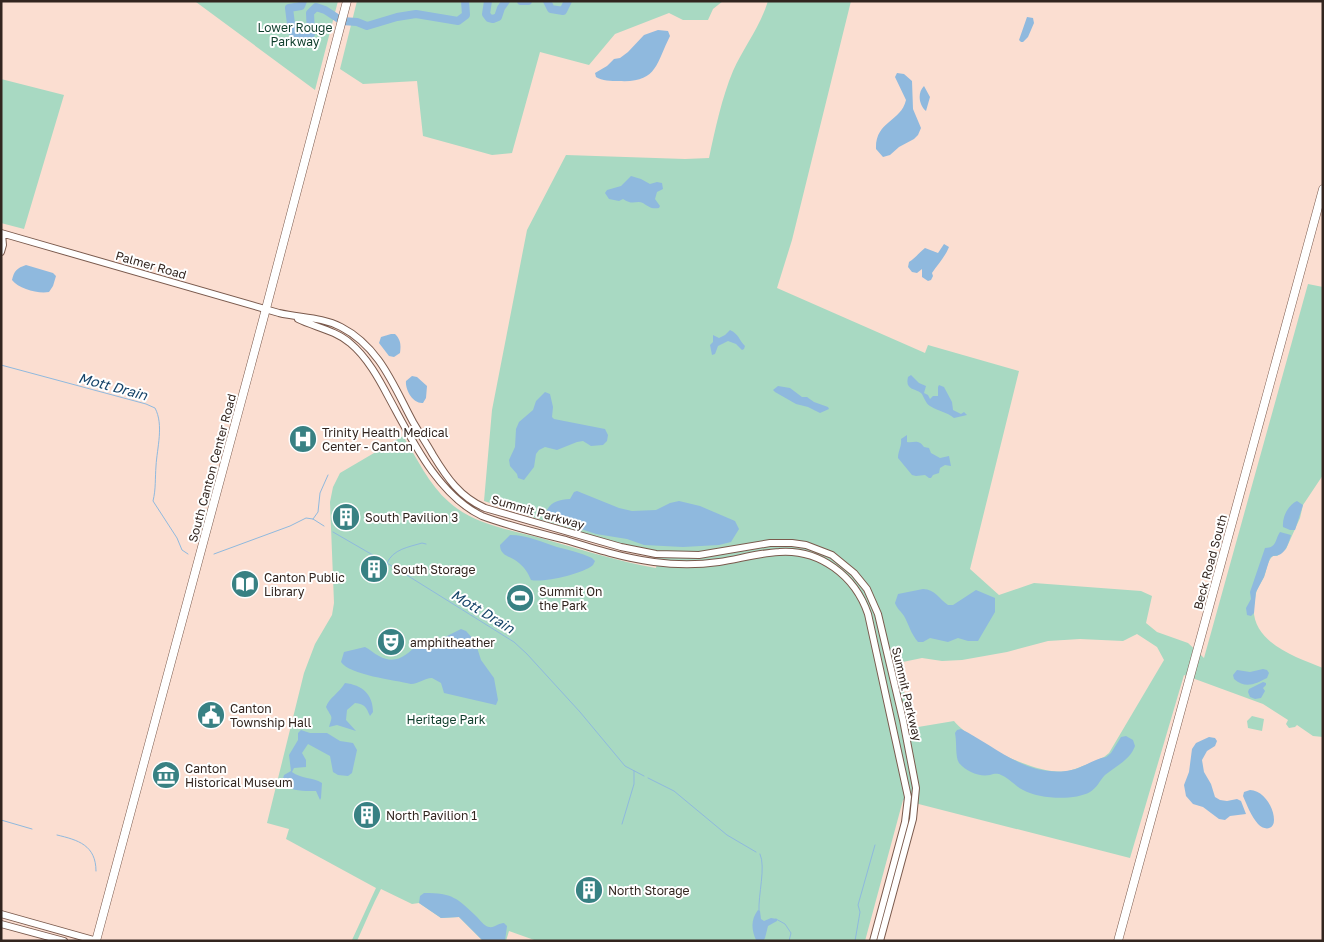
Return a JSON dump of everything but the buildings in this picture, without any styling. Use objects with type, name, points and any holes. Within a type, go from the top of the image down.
[{"type":"main road","name":"South Canton Center Road","points":[[96,941],[347,1]]},
{"type":"main road","name":"Beck Road South","points":[[1118,941],[1323,189]]},
{"type":"street","name":"Palmer Road","points":[[1,234],[295,317]]},
{"type":"street","points":[[1,234],[3,245],[1,252]]},
{"type":"street","name":"Summit Parkway","points":[[295,317],[342,338],[357,350],[385,390],[406,428],[442,485],[454,498],[476,514],[640,560],[672,564],[704,564],[769,552],[794,552],[820,559],[839,570],[859,593],[868,614],[908,798],[906,822],[873,941]]},
{"type":"street","name":"Summit Parkway","points":[[295,317],[318,319],[336,324],[353,334],[370,348],[383,365],[445,475],[461,494],[478,505],[611,544],[656,554],[699,555],[779,543],[806,545],[832,555],[854,573],[867,589],[878,614],[916,788],[913,819],[880,941]]},
{"type":"street","points":[[1,914],[96,941]]},
{"type":"street","points":[[1,924],[64,941]]},
{"type":"street","points":[[53,938],[55,929]]},
{"type":"green space","name":"Lower Rouge Parkway","points":[[338,1],[315,90],[196,2]]},
{"type":"green space","points":[[357,1],[723,1],[713,9],[708,20],[683,20],[669,13],[615,34],[589,65],[540,52],[512,153],[492,155],[423,136],[417,81],[363,84],[340,69]]},
{"type":"green space","name":"Heritage Park","points":[[768,1],[851,1],[792,240],[777,288],[925,353],[928,345],[1019,371],[970,569],[999,595],[1034,583],[1141,591],[1152,596],[1146,623],[1157,632],[1188,643],[1204,658],[1308,284],[1323,287],[1323,475],[1303,505],[1300,518],[1286,549],[1269,560],[1264,577],[1257,590],[1254,605],[1255,618],[1259,629],[1267,638],[1288,653],[1323,668],[1323,737],[1313,736],[1297,725],[1289,728],[1286,724],[1288,720],[1263,704],[1184,675],[1130,858],[903,800],[865,941],[537,941],[509,931],[506,941],[483,941],[459,917],[441,918],[419,903],[412,904],[381,889],[357,941],[349,941],[352,940],[376,888],[286,839],[289,829],[267,823],[304,673],[315,644],[332,615],[334,603],[330,502],[333,487],[340,473],[403,436],[435,488],[449,502],[469,516],[505,529],[656,568],[658,552],[592,536],[484,501],[492,410],[527,230],[566,155],[685,159],[709,158],[729,81]],"holes":[[[1137,634],[1157,647],[1164,660],[1109,753],[1082,767],[1068,771],[1040,769],[1024,764],[975,739],[954,721],[912,728],[898,663],[922,658],[942,661],[962,660],[1007,652],[1048,641],[1080,639],[1123,641]]]},
{"type":"green space","points":[[1,79],[64,95],[24,229],[1,223]]},
{"type":"green space","points":[[1252,716],[1264,719],[1262,731],[1248,728],[1247,721]]},
{"type":"water","points":[[1027,17],[1033,18],[1034,23],[1028,37],[1021,42],[1019,40]]},
{"type":"water","points":[[658,30],[668,31],[670,36],[658,63],[648,75],[632,81],[607,80],[596,77],[595,73],[614,59],[620,58],[628,52],[644,35]]},
{"type":"water","points":[[897,73],[904,74],[912,81],[913,109],[921,128],[914,139],[899,147],[890,155],[883,157],[876,149],[877,140],[884,127],[899,113],[906,100],[895,77]]},
{"type":"water","points":[[924,86],[930,97],[926,111],[920,99],[920,92]]},
{"type":"water","points":[[631,176],[650,184],[662,183],[663,189],[657,192],[655,199],[660,206],[659,208],[652,208],[638,202],[632,203],[623,199],[619,201],[609,199],[605,193],[607,190],[621,186]]},
{"type":"water","points":[[944,244],[949,247],[932,273],[931,280],[928,281],[922,277],[922,269],[917,273],[912,272],[908,267],[909,262],[925,248],[938,253]]},
{"type":"water","points":[[26,265],[53,273],[56,276],[49,292],[29,290],[19,286],[12,280],[16,270]]},
{"type":"water","points":[[730,330],[737,335],[745,346],[744,349],[742,350],[736,344],[728,341],[718,346],[715,354],[712,355],[710,345],[713,342],[713,335],[719,338]]},
{"type":"water","points":[[391,334],[397,336],[400,345],[400,353],[394,357],[389,356],[379,343],[381,337]]},
{"type":"water","points":[[911,375],[919,383],[926,386],[924,393],[930,399],[933,396],[938,396],[939,385],[944,387],[952,402],[953,410],[961,414],[964,412],[967,415],[954,418],[930,406],[921,393],[909,386],[907,381]]},
{"type":"water","points":[[412,376],[417,377],[427,386],[426,398],[423,403],[413,399],[408,392],[406,381]]},
{"type":"water","points":[[778,386],[790,388],[802,397],[807,397],[829,409],[820,413],[796,404],[773,390]]},
{"type":"water","points":[[545,392],[550,394],[553,407],[552,417],[554,419],[605,429],[608,435],[607,441],[603,445],[591,446],[583,441],[577,442],[557,450],[545,447],[536,454],[534,467],[524,480],[518,478],[510,466],[509,460],[515,447],[516,429],[519,422],[533,410],[536,401]]},
{"type":"water","points":[[907,435],[907,442],[920,443],[940,458],[949,456],[951,466],[945,465],[940,468],[939,473],[931,478],[925,475],[912,475],[898,458],[901,439]]},
{"type":"water","points":[[577,491],[619,508],[632,511],[656,510],[679,501],[700,506],[735,521],[739,529],[731,542],[719,545],[683,547],[644,545],[627,539],[596,534],[548,518],[546,512],[550,505],[570,499],[574,492]]},
{"type":"water","points":[[1297,501],[1303,505],[1295,530],[1290,530],[1283,527],[1284,519],[1288,508]]},
{"type":"water","points":[[1280,532],[1291,535],[1289,542],[1283,552],[1270,558],[1264,577],[1256,592],[1254,613],[1251,616],[1247,615],[1246,608],[1251,599],[1250,592],[1265,548],[1274,545]]},
{"type":"water","points":[[510,535],[534,539],[584,555],[595,561],[593,565],[581,572],[553,579],[531,580],[523,567],[502,552],[500,545]]},
{"type":"water","points":[[923,589],[934,592],[948,605],[953,605],[976,590],[995,598],[995,612],[978,641],[958,638],[948,642],[930,638],[923,642],[918,642],[895,603],[898,594]]},
{"type":"water","points":[[461,629],[466,631],[475,641],[481,660],[494,678],[498,700],[496,705],[444,693],[441,683],[432,678],[411,684],[362,674],[346,667],[341,662],[344,652],[365,647],[385,659],[400,658],[418,644],[433,643]]},
{"type":"water","points":[[1263,669],[1269,673],[1267,678],[1254,684],[1243,684],[1234,679],[1233,675],[1237,670],[1250,672]]},
{"type":"water","points":[[1263,682],[1266,685],[1263,688],[1265,691],[1261,698],[1255,699],[1250,697],[1249,689]]},
{"type":"water","points":[[345,683],[361,688],[369,695],[371,700],[373,712],[370,716],[365,706],[358,703],[355,703],[347,710],[346,720],[356,731],[337,725],[329,727],[331,717],[326,707]]},
{"type":"water","points":[[961,729],[1011,758],[1037,769],[1051,771],[1071,770],[1106,757],[1111,753],[1121,737],[1126,736],[1133,740],[1135,746],[1126,759],[1105,775],[1090,792],[1075,797],[1056,798],[1023,790],[1000,774],[982,775],[966,769],[959,763],[957,753],[955,733]]},
{"type":"water","points":[[301,730],[310,733],[327,733],[340,741],[353,743],[357,750],[352,773],[348,776],[338,775],[333,772],[330,756],[308,744],[302,753],[306,760],[306,767],[294,768],[292,772],[322,783],[320,800],[316,791],[302,791],[289,788],[282,782],[284,775],[291,771],[289,755],[298,740],[298,733]]},
{"type":"water","points":[[1209,737],[1215,738],[1217,741],[1215,746],[1207,751],[1202,760],[1204,772],[1211,784],[1215,797],[1220,800],[1237,799],[1241,801],[1246,814],[1230,816],[1225,820],[1219,819],[1203,807],[1193,804],[1186,796],[1184,785],[1189,772],[1192,749],[1196,743]]},
{"type":"water","points":[[1250,790],[1263,796],[1270,805],[1274,815],[1274,824],[1270,828],[1260,826],[1251,814],[1243,796],[1244,792]]},
{"type":"water","points":[[424,893],[442,894],[454,898],[489,927],[504,923],[507,926],[505,941],[483,941],[459,917],[441,918],[419,903],[420,896]]},
{"type":"water","points":[[758,910],[760,911],[761,919],[764,921],[771,918],[777,919],[777,921],[768,926],[763,941],[756,940],[753,932],[753,921]]},
{"type":"waterway","points":[[303,1],[301,6],[289,8],[292,32],[296,36],[301,37],[311,34],[310,13],[316,7],[325,10],[342,21],[357,22],[367,26],[397,17],[416,14],[458,21],[466,15],[465,1]]},
{"type":"waterway","points":[[488,1],[486,14],[489,18],[493,19],[498,17],[506,1]]},
{"type":"waterway","points":[[521,1],[528,1]]},
{"type":"waterway","points":[[547,1],[551,9],[563,11],[568,1]]},
{"type":"waterway","name":"Mott Drain","points":[[1,365],[155,408],[160,429],[153,501],[177,538],[182,550],[188,554]]},
{"type":"waterway","points":[[313,519],[318,512],[320,493],[328,475]]},
{"type":"waterway","name":"Mott Drain","points":[[214,554],[290,526],[306,518],[313,519],[324,526]]},
{"type":"waterway","name":"Mott Drain","points":[[333,532],[397,569],[514,642],[580,712],[625,766],[644,776]]},
{"type":"waterway","points":[[387,563],[393,555],[402,549],[422,543],[426,544]]},
{"type":"waterway","points":[[622,824],[634,784],[634,771]]},
{"type":"waterway","name":"Mott Drain","points":[[648,778],[674,791],[727,835],[756,852]]},
{"type":"waterway","points":[[1,820],[32,829]]},
{"type":"waterway","points":[[57,835],[84,845],[93,855],[96,871]]},
{"type":"waterway","points":[[855,941],[860,912],[858,905],[875,845]]},
{"type":"waterway","name":"Mott Drain","points":[[759,911],[762,874],[760,854]]},
{"type":"waterway","name":"Mott Drain","points":[[776,919],[785,924],[791,933],[789,941]]},
{"type":"place","name":"Trinity Health Medical Center - Canton","points":[[303,439]]},
{"type":"place","name":"South Pavilion 3","points":[[346,517]]},
{"type":"place","name":"South Storage","points":[[374,569]]},
{"type":"place","name":"Canton Public Library","points":[[245,584]]},
{"type":"place","name":"Summit On the Park","points":[[520,598]]},
{"type":"place","name":"amphitheather","points":[[391,642]]},
{"type":"place","name":"Canton Township Hall","points":[[211,715]]},
{"type":"place","name":"Canton Historical Museum","points":[[166,775]]},
{"type":"place","name":"North Pavilion 1","points":[[367,815]]},
{"type":"place","name":"North Storage","points":[[589,890]]}]
